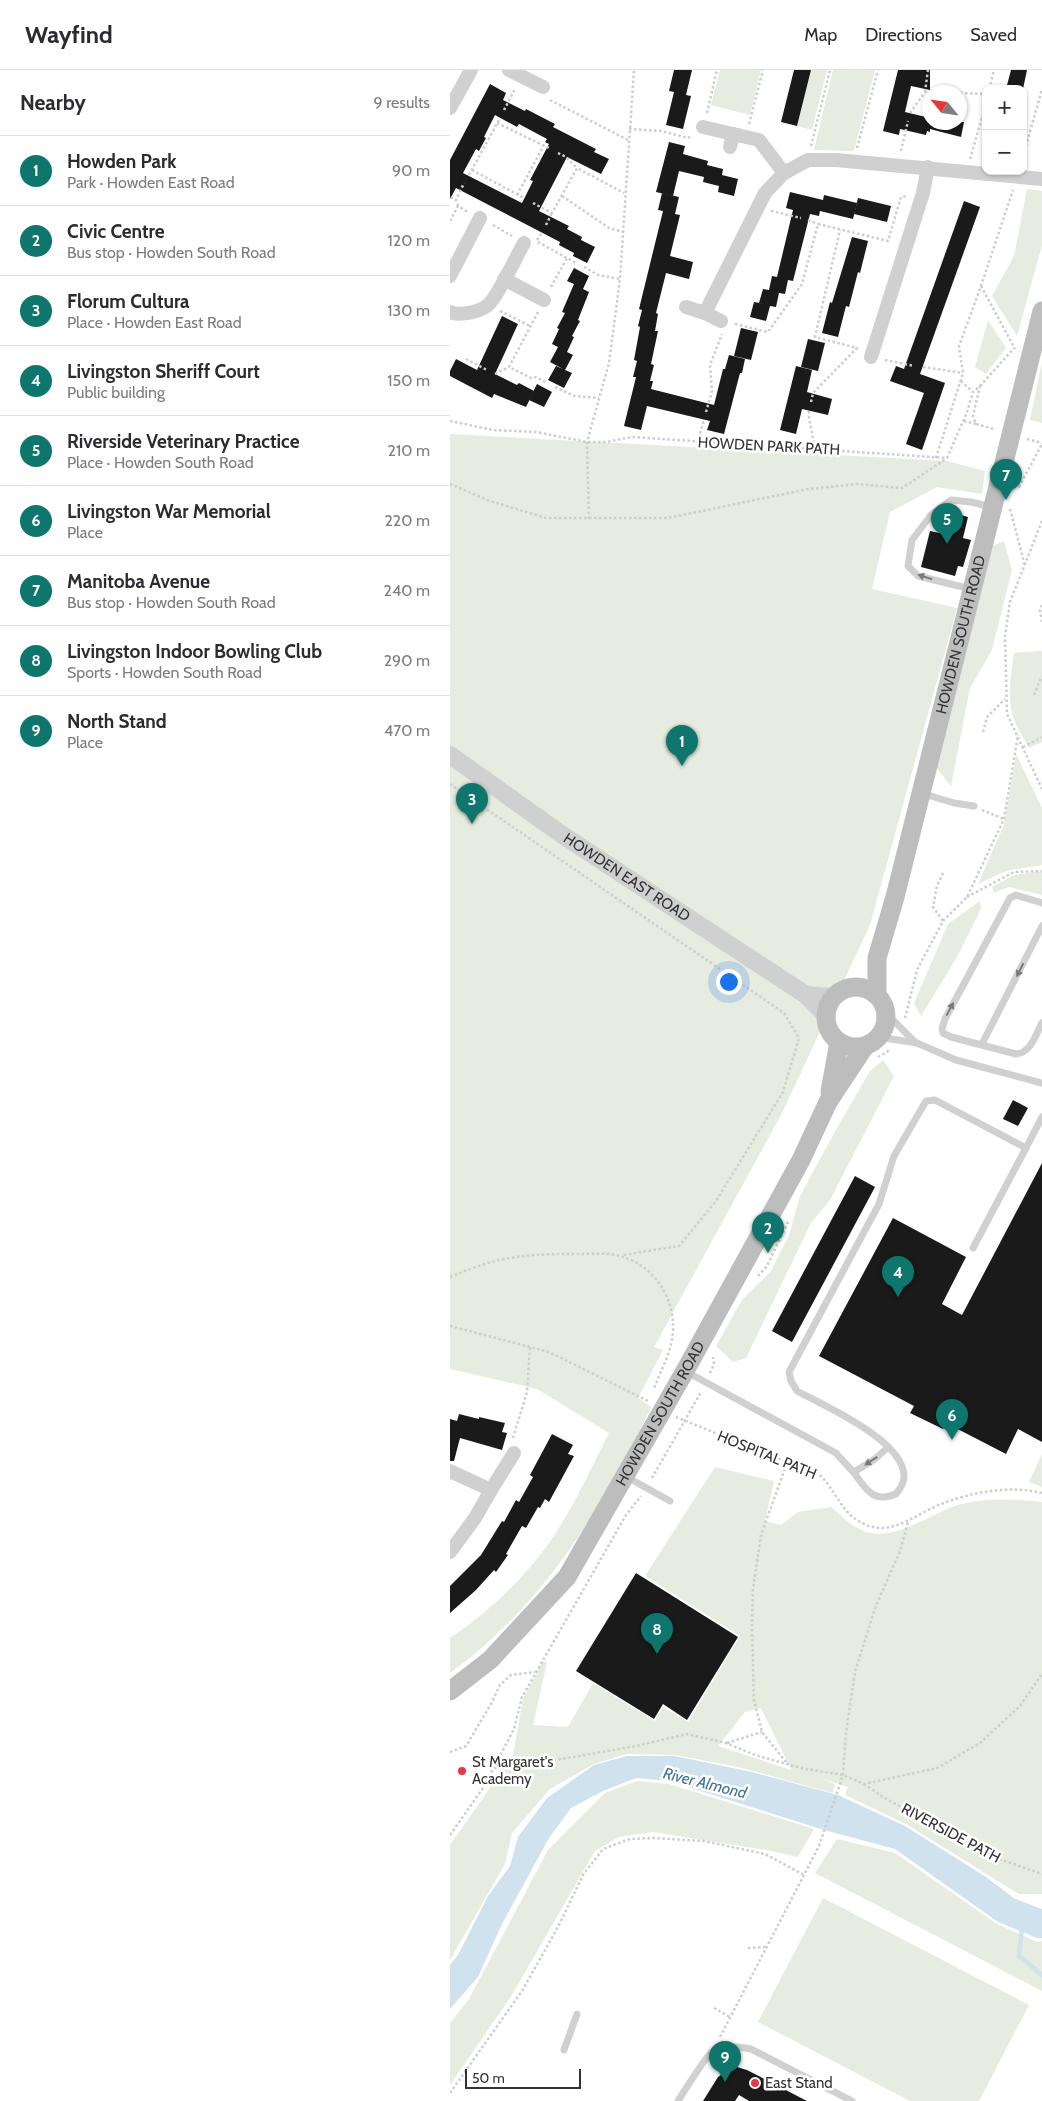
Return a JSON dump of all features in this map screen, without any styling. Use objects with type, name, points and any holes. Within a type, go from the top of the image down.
[{"type":"main road","name":"HOWDEN SOUTH ROAD","points":[[450,1691],[490,1660],[567,1577],[625,1476],[656,1405],[685,1370],[801,1160],[828,1102],[872,1041],[883,1030],[886,1013],[883,1003],[877,995],[877,958],[895,897],[1042,310]]},
{"type":"main road","name":"HOWDEN SOUTH ROAD","points":[[832,997],[838,992],[854,986],[877,958]]},
{"type":"main road","points":[[854,986],[866,988],[877,995]]},
{"type":"main road","points":[[832,997],[826,1015],[828,1030],[839,1042],[856,1047],[872,1041]]},
{"type":"main road","name":"HOWDEN SOUTH ROAD","points":[[828,1102],[839,1042]]},
{"type":"street","points":[[450,108],[471,70]]},
{"type":"street","points":[[509,70],[543,87]]},
{"type":"street","points":[[703,127],[736,139],[759,140],[784,173]]},
{"type":"street","points":[[706,313],[765,193],[784,173],[808,160],[928,167],[1042,179]]},
{"type":"street","points":[[871,357],[923,193],[928,167]]},
{"type":"street","points":[[450,276],[480,218]]},
{"type":"street","points":[[450,312],[455,314],[471,312],[488,305],[530,242]]},
{"type":"street","points":[[504,279],[544,300]]},
{"type":"street","points":[[686,308],[706,313],[724,322]]},
{"type":"street","name":"HOWDEN EAST ROAD","points":[[450,755],[561,834],[806,995],[826,1015]]},
{"type":"street","name":"HOWDEN EAST ROAD","points":[[806,995],[832,997]]},
{"type":"street","points":[[450,1552],[475,1518],[514,1453]]},
{"type":"street","points":[[450,1471],[491,1490]]},
{"type":"lane","points":[[972,589],[918,576],[908,566],[912,540],[931,515],[952,500],[993,504]]},
{"type":"lane","points":[[921,793],[954,803],[974,806]]},
{"type":"lane","points":[[1042,903],[1016,895],[1010,898],[945,1019],[942,1029],[946,1035],[1008,1052],[1021,1053],[1030,1046],[1042,1023]]},
{"type":"lane","points":[[982,1044],[1042,926]]},
{"type":"lane","points":[[886,1013],[916,1044]]},
{"type":"lane","points":[[872,1041],[916,1044],[956,1060],[1042,1083]]},
{"type":"lane","points":[[685,1370],[836,1453],[854,1472],[864,1488],[876,1497],[888,1497],[896,1494],[902,1487],[904,1478],[902,1465],[897,1457],[878,1436],[797,1391],[791,1381],[789,1372],[879,1204],[894,1156],[926,1101],[935,1100],[1026,1148]]},
{"type":"lane","points":[[972,1248],[1042,1117]]},
{"type":"lane","points":[[854,1472],[875,1460],[887,1448]]},
{"type":"lane","points":[[625,1476],[670,1501]]},
{"type":"lane","points":[[564,2050],[577,2014]]},
{"type":"lane","points":[[678,2101],[712,2052],[737,2046],[751,2049],[852,2101]]},
{"type":"path","points":[[589,520],[587,442],[609,363],[620,279],[634,70]]},
{"type":"path","points":[[629,129],[661,130],[688,138],[702,131],[717,70]]},
{"type":"path","points":[[736,139],[763,70]]},
{"type":"path","points":[[808,160],[830,70]]},
{"type":"path","points":[[854,162],[878,70]]},
{"type":"path","points":[[926,85],[928,70]]},
{"type":"path","points":[[991,85],[994,70]]},
{"type":"path","points":[[504,110],[522,76]]},
{"type":"path","points":[[543,87],[542,96],[628,140]]},
{"type":"path","points":[[1027,142],[1042,90]]},
{"type":"path","points":[[967,94],[982,94]]},
{"type":"path","points":[[910,113],[922,96]]},
{"type":"path","points":[[967,171],[982,117]]},
{"type":"path","points":[[469,175],[500,118]]},
{"type":"path","points":[[898,165],[908,121]]},
{"type":"path","points":[[497,122],[551,149]]},
{"type":"path","points":[[517,195],[544,145]]},
{"type":"path","points":[[558,153],[566,157],[577,168],[625,194]]},
{"type":"path","points":[[546,226],[577,168]]},
{"type":"path","points":[[472,170],[524,198]]},
{"type":"path","points":[[936,458],[963,373],[959,346],[1018,177]]},
{"type":"path","points":[[456,200],[464,183]]},
{"type":"path","points":[[808,220],[840,230],[888,240],[901,197],[923,193]]},
{"type":"path","points":[[562,196],[609,228],[622,232]]},
{"type":"path","points":[[451,197],[456,200],[458,206],[480,218],[576,263]]},
{"type":"path","points":[[533,203],[552,213]]},
{"type":"path","points":[[450,221],[458,206]]},
{"type":"path","points":[[758,208],[801,218]]},
{"type":"path","points":[[706,412],[712,392],[710,365],[724,322],[768,332],[802,284],[818,224]]},
{"type":"path","points":[[811,402],[813,393],[856,348],[814,337],[840,230]]},
{"type":"path","points":[[530,242],[542,232]]},
{"type":"path","points":[[495,374],[509,367],[567,258]]},
{"type":"path","points":[[584,267],[598,274],[620,279]]},
{"type":"path","points":[[981,286],[1026,368]]},
{"type":"path","points":[[488,305],[530,326]]},
{"type":"path","points":[[450,484],[487,500],[546,518],[589,520],[668,518],[808,490],[857,484],[902,488],[947,458],[964,420],[973,392],[1014,347]]},
{"type":"path","points":[[466,359],[488,370]]},
{"type":"path","points":[[509,367],[531,378],[536,377],[547,383]]},
{"type":"path","points":[[923,368],[963,373]]},
{"type":"path","points":[[960,381],[973,392]]},
{"type":"path","points":[[976,424],[974,416],[980,386]]},
{"type":"path","points":[[555,387],[574,396],[599,398]]},
{"type":"path","points":[[809,410],[815,448]]},
{"type":"path","points":[[698,443],[704,420]]},
{"type":"path","points":[[964,420],[998,431]]},
{"type":"path","name":"HOWDEN PARK PATH","points":[[450,421],[493,430],[536,432],[587,442],[607,442],[632,437],[698,443],[815,448],[947,458]]},
{"type":"path","points":[[998,482],[1019,487],[1042,444],[1020,437]]},
{"type":"path","points":[[993,504],[1010,506],[1025,568]]},
{"type":"path","points":[[1042,521],[1010,602],[1006,636],[1007,714],[1042,789]]},
{"type":"path","points":[[1042,606],[1040,611],[1042,622]]},
{"type":"path","points":[[1034,695],[1042,676]]},
{"type":"path","points":[[983,732],[988,717],[1006,698]]},
{"type":"path","points":[[1023,747],[1042,737]]},
{"type":"path","points":[[450,784],[784,1013],[799,1038],[783,1092],[716,1201],[679,1246],[619,1256]]},
{"type":"path","points":[[974,806],[1004,820]]},
{"type":"path","points":[[967,897],[1014,872],[1042,871]]},
{"type":"path","points":[[942,873],[937,886],[933,907],[943,921]]},
{"type":"path","points":[[450,1278],[482,1265],[534,1254],[603,1254],[619,1256],[641,1265],[656,1281],[670,1302],[674,1327],[656,1405]]},
{"type":"path","name":"HOSPITAL PATH","points":[[450,1326],[549,1352],[656,1405],[684,1421],[821,1476],[834,1491],[844,1509],[867,1526],[891,1527],[908,1522],[941,1504],[978,1493],[1010,1490],[1042,1492]]},
{"type":"path","points":[[514,1453],[512,1442],[527,1392],[530,1347]]},
{"type":"path","points":[[786,1763],[762,1732],[754,1700],[753,1589],[761,1535],[787,1463]]},
{"type":"path","points":[[712,2052],[819,1846],[843,1776],[846,1732],[855,1672],[875,1608],[900,1551],[908,1522]]},
{"type":"path","points":[[450,1752],[466,1746],[500,1685],[512,1675],[535,1672]]},
{"type":"path","points":[[864,1784],[937,1768],[980,1743],[1020,1706],[1042,1674]]},
{"type":"path","points":[[726,1743],[762,1732]]},
{"type":"path","name":"RIVERSIDE PATH","points":[[450,1835],[483,1788],[494,1768],[527,1765],[636,1746],[687,1734],[726,1743],[755,1755],[801,1768],[843,1776],[864,1784],[883,1797],[988,1855],[1041,1874]]},
{"type":"path","points":[[450,2093],[522,1991],[558,1927],[583,1875],[603,1849],[630,1839],[653,1838],[704,1841],[765,1854],[804,1876]]},
{"type":"path","points":[[748,1948],[767,1947]]},
{"type":"path","points":[[714,2008],[730,2017]]},
{"type":"shaded area","points":[[720,70],[761,70],[750,115],[711,105]]},
{"type":"shaded area","points":[[811,70],[827,70],[812,130],[797,126]]},
{"type":"shaded area","points":[[833,70],[875,70],[854,151],[814,150]]},
{"type":"shaded area","points":[[1027,189],[1042,191],[1042,245],[1017,336],[992,296],[1014,256]]},
{"type":"shaded area","points":[[988,320],[1006,348],[986,374],[975,367]]},
{"type":"shaded area","points":[[1042,362],[1042,423],[1030,420]]},
{"type":"shaded area","points":[[450,434],[947,461],[985,471],[982,494],[937,487],[890,512],[872,589],[957,608],[870,925],[782,1113],[654,1347],[663,1350],[638,1398],[651,1407],[613,1482],[567,1553],[541,1586],[513,1618],[483,1647],[450,1673],[450,1638],[494,1604],[521,1578],[545,1549],[583,1485],[609,1433],[537,1389],[450,1369]]},
{"type":"shaded area","points":[[1004,541],[1012,570],[992,650],[970,688],[951,786],[935,766],[992,546]]},
{"type":"shaded area","points":[[1042,651],[1042,742],[1029,748],[1016,723],[1010,704],[1014,653]]},
{"type":"shaded area","points":[[1016,754],[1042,808],[1042,865],[1006,871],[978,884],[1004,825]]},
{"type":"shaded area","points":[[1042,871],[1042,895],[1009,887],[994,893],[992,887],[1014,875]]},
{"type":"shaded area","points":[[980,901],[981,909],[957,957],[921,1016],[914,1003],[948,924]]},
{"type":"shaded area","points":[[883,1060],[894,1076],[830,1200],[811,1223],[746,1358],[733,1362],[716,1346],[742,1300],[771,1271],[789,1235],[800,1196],[870,1071]]},
{"type":"shaded area","points":[[1042,1454],[1042,1487],[1029,1482]]},
{"type":"shaded area","points":[[715,1467],[774,1481],[765,1521],[781,1525],[798,1512],[831,1507],[853,1525],[872,1533],[882,1534],[905,1528],[946,1509],[966,1503],[998,1500],[1042,1502],[1042,1894],[1019,1894],[906,1824],[845,1795],[848,1787],[820,1778],[835,1784],[833,1793],[738,1767],[676,1755],[626,1754],[594,1764],[550,1789],[512,1833],[505,1864],[450,1960],[450,1845],[513,1755],[523,1699],[543,1661],[547,1662],[533,1725],[568,1727],[593,1683],[655,1721],[663,1707],[688,1722],[740,1636],[645,1576]],"holes":[[[761,1708],[791,1770],[718,1746],[745,1712]]]},
{"type":"shaded area","points":[[637,1781],[669,1784],[814,1829],[798,1857],[653,1832],[619,1837],[595,1851],[510,1998],[450,2085],[450,2023],[469,1999],[548,1850],[605,1793]]},
{"type":"shaded area","points":[[837,1839],[895,1853],[997,1924],[1037,1942],[1042,1941],[1042,1991],[815,1873]]},
{"type":"shaded area","points":[[823,1898],[1029,2005],[979,2101],[910,2101],[758,2022]]},
{"type":"water","name":"River Almond","points":[[627,1756],[675,1756],[752,1772],[838,1795],[905,1826],[986,1877],[1015,1899],[1042,1909],[1042,1938],[1037,1938],[998,1922],[895,1849],[824,1830],[669,1781],[636,1778],[603,1791],[571,1808],[549,1838],[502,1924],[478,1977],[450,2009],[450,1965],[458,1955],[488,1896],[510,1866],[518,1837],[547,1798],[594,1765]]},
{"type":"building","points":[[674,70],[692,70],[686,95],[691,96],[683,129],[666,125],[674,92],[669,91]]},
{"type":"building","points":[[794,70],[811,70],[797,126],[781,122]]},
{"type":"building","points":[[898,70],[930,70],[930,85],[922,85],[922,88],[911,86],[905,112],[922,116],[922,130],[930,130],[930,132],[927,131],[926,135],[900,129],[899,135],[883,131]]},
{"type":"building","points":[[1011,70],[1027,70],[1024,85],[1007,85]]},
{"type":"building","points":[[490,84],[506,93],[503,100],[555,124],[553,127],[596,149],[594,152],[609,159],[601,174],[567,157],[539,211],[569,226],[567,229],[582,237],[581,240],[595,247],[587,263],[573,256],[574,253],[559,245],[560,242],[456,188],[450,199],[450,160]],"holes":[[[495,115],[517,127],[519,124],[547,139],[545,142],[549,144],[530,180],[533,181],[522,203],[463,173],[476,149],[479,151]]]},
{"type":"building","points":[[934,130],[962,130],[961,137]]},
{"type":"building","points":[[669,142],[685,146],[683,154],[708,161],[707,165],[723,169],[722,175],[738,179],[734,196],[718,192],[719,186],[703,182],[704,177],[679,171],[673,196],[656,192]]},
{"type":"building","points":[[790,192],[823,200],[824,195],[857,203],[853,219],[820,211],[819,216],[810,214],[793,281],[788,280],[785,294],[774,292],[779,293],[776,307],[770,306],[766,321],[750,317],[754,302],[759,303],[763,289],[769,290],[772,276],[777,277],[793,210],[786,208]]},
{"type":"building","points":[[662,193],[679,197],[675,214],[680,215],[670,256],[693,262],[689,279],[666,273],[656,313],[658,314],[655,331],[658,331],[651,364],[654,365],[650,381],[653,381],[651,389],[714,405],[723,369],[725,369],[729,355],[745,359],[724,434],[707,430],[710,421],[647,406],[641,430],[624,426],[636,377],[633,377],[637,361],[634,360],[642,310],[639,309],[663,211],[658,210]]},
{"type":"building","points":[[858,198],[891,206],[887,222],[854,214]]},
{"type":"building","points":[[964,201],[980,207],[920,374],[945,383],[922,450],[906,444],[924,393],[890,381],[896,366],[904,369]]},
{"type":"building","points":[[852,237],[868,241],[860,273],[858,272],[849,307],[846,306],[838,337],[822,333],[830,302],[832,303]]},
{"type":"building","points":[[574,268],[589,276],[583,289],[589,292],[578,320],[580,321],[572,336],[574,337],[567,352],[573,355],[565,370],[572,373],[564,388],[548,380],[556,366],[563,369],[550,362],[558,347],[552,344],[559,329],[557,328],[565,313],[562,312],[574,284],[567,281]]},
{"type":"building","points":[[502,316],[518,324],[495,374],[534,391],[526,407],[494,394],[492,398],[450,376],[450,371],[456,359],[477,370]]},
{"type":"building","points":[[741,328],[758,332],[751,360],[734,356]]},
{"type":"building","points":[[808,339],[825,343],[818,371],[801,367]]},
{"type":"building","points":[[796,366],[812,370],[807,392],[832,399],[828,415],[802,409],[796,434],[780,430]]},
{"type":"building","points":[[537,384],[552,392],[544,407],[529,400]]},
{"type":"building","points":[[950,512],[968,517],[963,538],[971,540],[963,567],[958,566],[955,576],[921,567],[930,531],[944,534]]},
{"type":"building","points":[[1013,1100],[1028,1108],[1018,1126],[1003,1119]]},
{"type":"building","points":[[1042,1163],[1042,1442],[1018,1429],[1006,1454],[946,1423],[943,1429],[910,1413],[914,1406],[819,1356],[893,1218],[966,1257],[942,1304],[962,1315]]},
{"type":"building","points":[[855,1176],[875,1187],[792,1342],[772,1331]]},
{"type":"building","points":[[459,1414],[505,1423],[502,1432],[507,1433],[502,1450],[460,1438],[454,1461],[450,1461],[450,1419],[457,1421]]},
{"type":"building","points":[[552,1434],[573,1445],[568,1454],[574,1456],[549,1502],[545,1499],[526,1528],[522,1526],[506,1554],[508,1555],[496,1572],[494,1570],[476,1590],[450,1613],[450,1586],[481,1555],[502,1521],[504,1522],[516,1500],[519,1502],[533,1477],[530,1475]]},
{"type":"building","points":[[636,1573],[738,1637],[687,1720],[663,1704],[654,1719],[576,1671]]},
{"type":"building","name":"East Stand","points":[[737,2067],[747,2070],[807,2101],[749,2101],[739,2095],[735,2101],[703,2101],[718,2077],[729,2069]]},
{"type":"waterway","points":[[1022,1927],[1019,1956],[1042,1975]]},
{"type":"place","name":"Manitoba Avenue","points":[[1006,500]]},
{"type":"place","name":"Riverside Veterinary Practice","points":[[947,544]]},
{"type":"place","name":"Howden Park","points":[[682,766]]},
{"type":"place","name":"Florum Cultura","points":[[472,824]]},
{"type":"place","name":"Civic Centre","points":[[768,1253]]},
{"type":"place","name":"Livingston Sheriff Court","points":[[898,1297]]},
{"type":"place","name":"Livingston War Memorial","points":[[952,1440]]},
{"type":"place","name":"Livingston Indoor Bowling Club","points":[[657,1654]]},
{"type":"place","name":"St Margaret's Academy","points":[[462,1771]]},
{"type":"place","name":"North Stand","points":[[725,2082]]},
{"type":"place","name":"East Stand","points":[[755,2083]]}]
